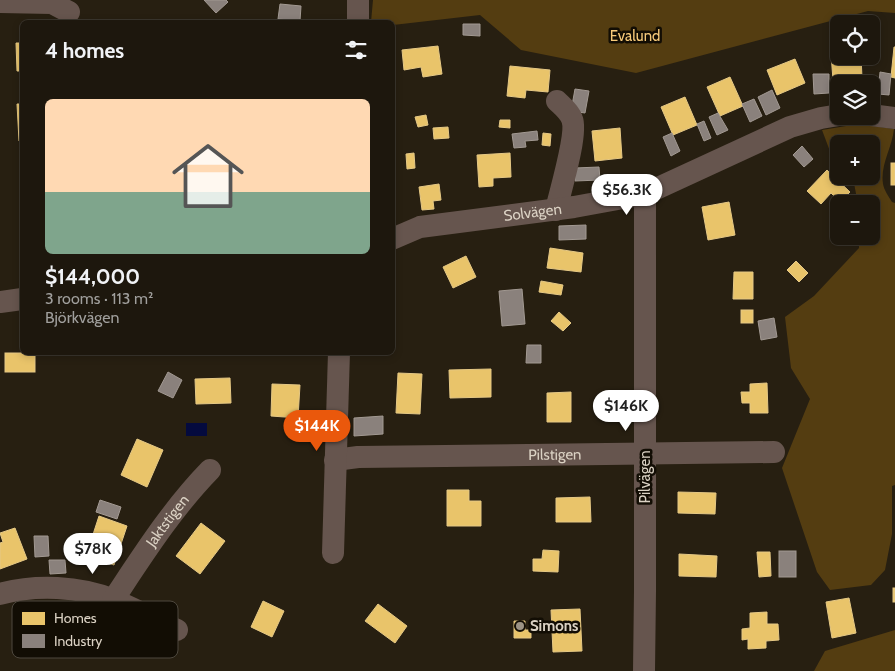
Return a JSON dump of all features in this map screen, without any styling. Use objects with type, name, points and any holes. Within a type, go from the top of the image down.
[{"type":"street","points":[[358,0],[358,20]]},
{"type":"street","points":[[0,2],[52,3],[69,12]]},
{"type":"street","points":[[556,210],[574,135],[573,120],[557,101]]},
{"type":"street","name":"Solvägen","points":[[395,237],[420,227],[556,210],[645,194],[790,127],[830,116]]},
{"type":"street","points":[[880,116],[895,118]]},
{"type":"street","name":"Pilvägen","points":[[644,671],[645,194]]},
{"type":"street","points":[[0,302],[20,299]]},
{"type":"street","points":[[333,552],[339,355]]},
{"type":"street","name":"Pilstigen","points":[[335,460],[358,457],[774,452]]},
{"type":"street","name":"Jaktstigen","points":[[113,600],[152,541],[187,494],[210,470]]},
{"type":"street","points":[[0,594],[34,588],[55,587],[113,600]]},
{"type":"green space","name":"Evalund","points":[[373,0],[895,0],[895,13],[868,11],[853,15],[830,15],[830,21],[636,73],[521,50],[480,15],[395,25],[395,20],[371,20]]},
{"type":"green space","points":[[852,125],[894,129],[883,170],[885,191],[892,202],[895,203],[895,485],[892,486],[892,534],[885,570],[871,585],[830,590],[817,572],[782,468],[810,399],[791,368],[785,317],[814,296],[859,248],[859,245],[880,245],[880,195],[856,195],[854,185],[880,185],[880,135],[830,135],[830,151],[822,130]]},
{"type":"green space","points":[[895,630],[895,671],[814,671],[825,651]]},
{"type":"shaded area","points":[[186,423],[207,423],[207,436],[186,436]]},
{"type":"building: Homes","points":[[16,43],[20,43],[20,71],[17,71]]},
{"type":"building: Homes","points":[[438,46],[442,74],[423,77],[421,67],[404,70],[402,50]]},
{"type":"building: Homes","points":[[895,47],[895,78],[891,77]]},
{"type":"building: Homes","points":[[795,59],[805,83],[777,95],[767,70]]},
{"type":"building: Homes","points":[[832,65],[861,65],[862,75],[833,75]]},
{"type":"building: Homes","points":[[510,66],[550,70],[548,92],[526,90],[525,98],[507,96]]},
{"type":"building: Homes","points":[[730,77],[743,106],[720,116],[707,87]]},
{"type":"building: Homes","points":[[685,97],[697,125],[673,135],[661,107]]},
{"type":"building: Homes","points":[[17,104],[20,104],[19,141]]},
{"type":"building: Homes","points":[[426,115],[428,125],[418,127],[415,117]]},
{"type":"building: Homes","points":[[500,120],[510,120],[510,128],[499,127]]},
{"type":"building: Homes","points":[[448,127],[449,138],[434,139],[433,128]]},
{"type":"building: Homes","points":[[620,128],[622,158],[595,161],[592,131]]},
{"type":"building: Homes","points":[[543,133],[551,134],[550,146],[542,145]]},
{"type":"building: Homes","points":[[414,153],[415,168],[407,169],[406,154]]},
{"type":"building: Homes","points":[[510,153],[511,177],[493,178],[493,186],[479,187],[477,155]]},
{"type":"building: Homes","points":[[891,163],[895,163],[895,185],[891,185]]},
{"type":"building: Homes","points":[[827,170],[830,173],[830,185],[843,185],[850,192],[847,195],[833,195],[831,193],[821,204],[807,191]]},
{"type":"building: Homes","points":[[439,184],[441,200],[433,201],[434,209],[422,210],[419,187]]},
{"type":"building: Homes","points":[[729,202],[735,235],[708,240],[702,207]]},
{"type":"building: Homes","points":[[550,248],[583,253],[581,272],[547,268]]},
{"type":"building: Homes","points":[[466,256],[476,277],[453,288],[443,267]]},
{"type":"building: Homes","points":[[796,261],[808,273],[799,282],[787,270]]},
{"type":"building: Homes","points":[[734,272],[753,272],[753,299],[733,299]]},
{"type":"building: Homes","points":[[541,281],[563,285],[561,295],[539,292]]},
{"type":"building: Homes","points":[[741,310],[753,310],[753,323],[741,323]]},
{"type":"building: Homes","points":[[559,312],[571,323],[563,331],[551,321]]},
{"type":"building: Homes","points":[[5,353],[35,355],[35,372],[5,372]]},
{"type":"building: Homes","points":[[491,369],[491,397],[450,398],[449,370]]},
{"type":"building: Homes","points":[[398,373],[422,374],[420,414],[396,413]]},
{"type":"building: Homes","points":[[230,378],[231,403],[196,404],[195,379]]},
{"type":"building: Homes","points":[[767,383],[768,413],[750,413],[750,403],[742,403],[741,392],[750,392],[750,384]]},
{"type":"building: Homes","points":[[272,384],[300,385],[298,418],[271,416]]},
{"type":"building: Homes","points":[[571,392],[571,422],[547,422],[547,393]]},
{"type":"building: Homes","points":[[137,439],[163,450],[147,487],[121,475]]},
{"type":"building: Homes","points":[[447,490],[469,490],[469,501],[481,501],[481,526],[447,526]]},
{"type":"building: Homes","points":[[678,492],[716,493],[715,514],[678,513]]},
{"type":"building: Homes","points":[[590,497],[591,522],[556,522],[556,498]]},
{"type":"building: Homes","points":[[99,516],[127,526],[114,565],[86,556]]},
{"type":"building: Homes","points":[[201,523],[225,541],[200,574],[176,556]]},
{"type":"building: Homes","points":[[15,528],[27,559],[0,569],[0,543],[3,542],[0,533]]},
{"type":"building: Homes","points":[[543,550],[559,551],[558,572],[533,571],[533,559],[542,559]]},
{"type":"building: Homes","points":[[757,552],[770,552],[771,576],[759,577]]},
{"type":"building: Homes","points":[[679,554],[717,556],[716,577],[679,576]]},
{"type":"building: Homes","points":[[893,588],[895,588],[895,602],[893,602]]},
{"type":"building: Homes","points":[[849,598],[856,633],[832,638],[826,602]]},
{"type":"building: Homes","points":[[263,601],[284,611],[272,637],[251,627]]},
{"type":"building: Homes","points":[[378,604],[407,626],[395,643],[365,621]]},
{"type":"building: Homes","points":[[580,609],[582,651],[553,652],[551,610]]},
{"type":"building: Homes","points":[[767,612],[767,624],[778,624],[779,640],[766,641],[766,648],[748,649],[748,639],[742,640],[742,629],[750,628],[750,613]]},
{"type":"building: Homes","name":"Simons","points":[[514,621],[525,621],[525,630],[531,630],[531,638],[514,638]]},
{"type":"building: Industry","points":[[204,0],[226,0],[228,2],[216,13]]},
{"type":"building: Industry","points":[[280,4],[301,6],[300,20],[278,19]]},
{"type":"building: Industry","points":[[463,24],[480,24],[480,36],[463,35]]},
{"type":"building: Industry","points":[[880,72],[891,74],[889,95],[880,94]]},
{"type":"building: Industry","points":[[813,74],[829,74],[829,93],[814,94]]},
{"type":"building: Industry","points":[[575,89],[589,91],[585,113],[571,111]]},
{"type":"building: Industry","points":[[772,90],[780,108],[766,115],[758,97]]},
{"type":"building: Industry","points":[[754,99],[762,116],[750,122],[742,104]]},
{"type":"building: Industry","points":[[718,113],[728,130],[717,135],[709,117]]},
{"type":"building: Industry","points":[[704,121],[711,138],[704,141],[697,124]]},
{"type":"building: Industry","points":[[537,131],[538,140],[525,141],[526,147],[514,148],[512,134]]},
{"type":"building: Industry","points":[[672,133],[680,151],[671,156],[663,137]]},
{"type":"building: Industry","points":[[802,146],[813,159],[804,167],[793,155]]},
{"type":"building: Industry","points":[[599,167],[600,180],[575,181],[575,168]]},
{"type":"building: Industry","points":[[586,225],[586,239],[559,240],[559,226]]},
{"type":"building: Industry","points":[[522,289],[525,324],[502,326],[499,291]]},
{"type":"building: Industry","points":[[774,318],[777,337],[761,340],[758,321]]},
{"type":"building: Industry","points":[[527,345],[541,345],[541,363],[526,363]]},
{"type":"building: Industry","points":[[168,372],[182,380],[173,398],[158,391]]},
{"type":"building: Industry","points":[[383,416],[383,434],[354,436],[354,418]]},
{"type":"building: Industry","points":[[100,500],[121,507],[117,519],[96,512]]},
{"type":"building: Industry","points":[[34,536],[48,536],[49,556],[35,557]]},
{"type":"building: Industry","points":[[779,551],[796,551],[796,577],[779,577]]},
{"type":"building: Industry","points":[[49,560],[65,560],[66,573],[50,574]]},
{"type":"place","name":"Simons","points":[[520,626]]}]
